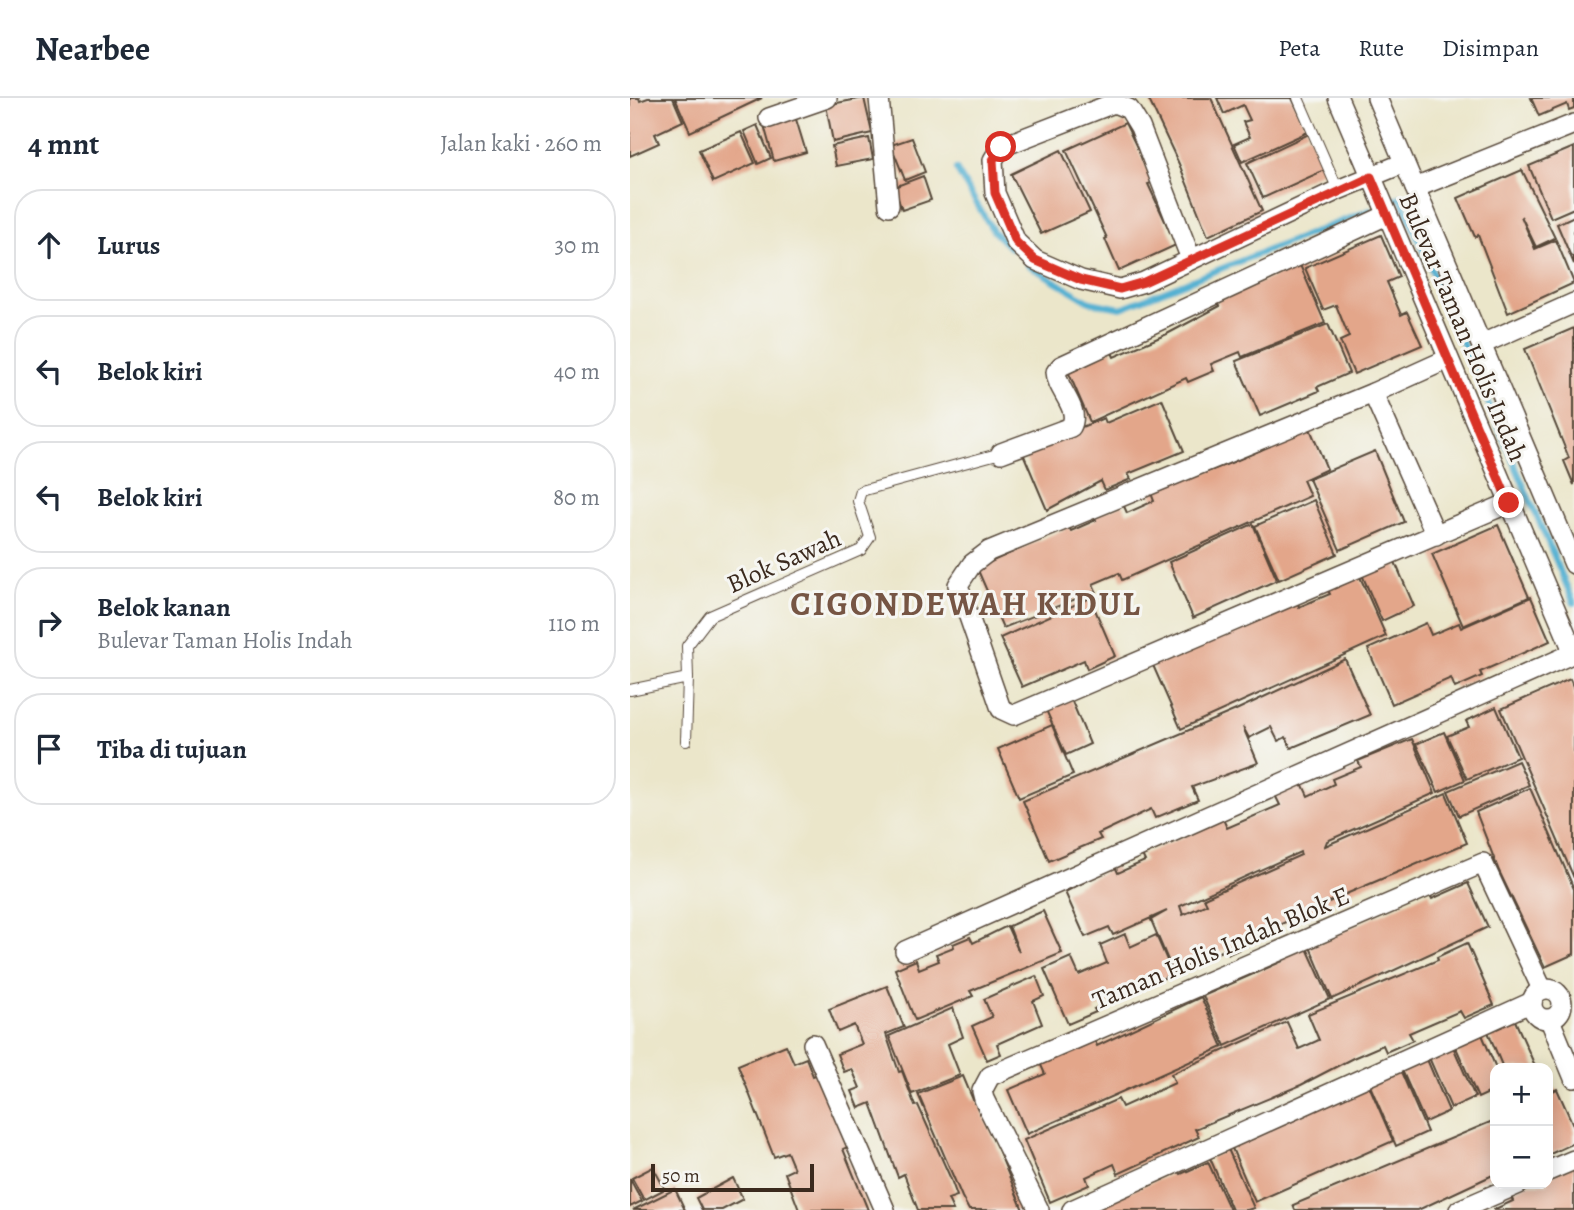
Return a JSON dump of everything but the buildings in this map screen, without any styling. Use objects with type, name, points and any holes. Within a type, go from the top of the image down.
[{"type":"street","points":[[769,118],[827,98]]},
{"type":"street","points":[[879,98],[889,206]]},
{"type":"street","name":"Bulevar Taman Holis Indah","points":[[1338,98],[1388,170],[1415,188],[1574,564]]},
{"type":"street","name":"Bulevar Taman Holis Indah","points":[[1377,98],[1388,170],[1387,215],[1574,653]]},
{"type":"street","points":[[1191,259],[1140,127],[1129,109],[1114,103],[1001,147],[993,160],[995,193],[1016,242],[1035,260],[1081,280],[1120,289],[1144,282],[1338,190],[1388,170]]},
{"type":"street","points":[[1415,188],[1574,124]]},
{"type":"street","points":[[1001,453],[1072,427],[1074,412],[1056,379],[1056,372],[1061,366],[1387,215]]},
{"type":"street","points":[[1482,344],[1574,303]]},
{"type":"street","points":[[1448,359],[1373,393],[989,551],[972,564],[958,585],[1001,709],[1014,715],[1509,503]]},
{"type":"street","points":[[1373,393],[1436,535]]},
{"type":"street","points":[[905,951],[1574,653]]},
{"type":"street","name":"Taman Holis Indah Blok E","points":[[1039,1210],[984,1099],[982,1091],[990,1076],[1483,863],[1537,996]]},
{"type":"street","points":[[1072,1210],[1537,996],[1554,989],[1568,995],[1559,1016],[1550,1020],[1540,1018],[1533,1011],[1537,996]]},
{"type":"street","points":[[1550,1020],[1574,1078]]},
{"type":"street","points":[[813,1044],[885,1210]]},
{"type":"street","points":[[1553,1169],[1574,1160]]},
{"type":"street","points":[[1459,1210],[1507,1189]]},
{"type":"lane","points":[[1298,98],[1338,190]]},
{"type":"lane","name":"Blok Sawah","points":[[686,741],[687,646],[710,616],[861,550],[870,537],[858,501],[861,491],[1001,453]]},
{"type":"lane","points":[[630,690],[688,678]]},
{"type":"waterway","points":[[956,169],[993,231],[1010,248]]},
{"type":"waterway","points":[[1395,199],[1400,197],[1574,603]]},
{"type":"waterway","points":[[1028,265],[1090,302],[1121,308],[1370,210]]},
{"type":"district","name":"CIGONDEWAH KIDUL","points":[[966,603]]},
{"type":"route","points":[[1001,147],[993,160],[995,193],[1016,242],[1035,260],[1081,280],[1120,289],[1144,282],[1371,177],[1509,503]]}]
